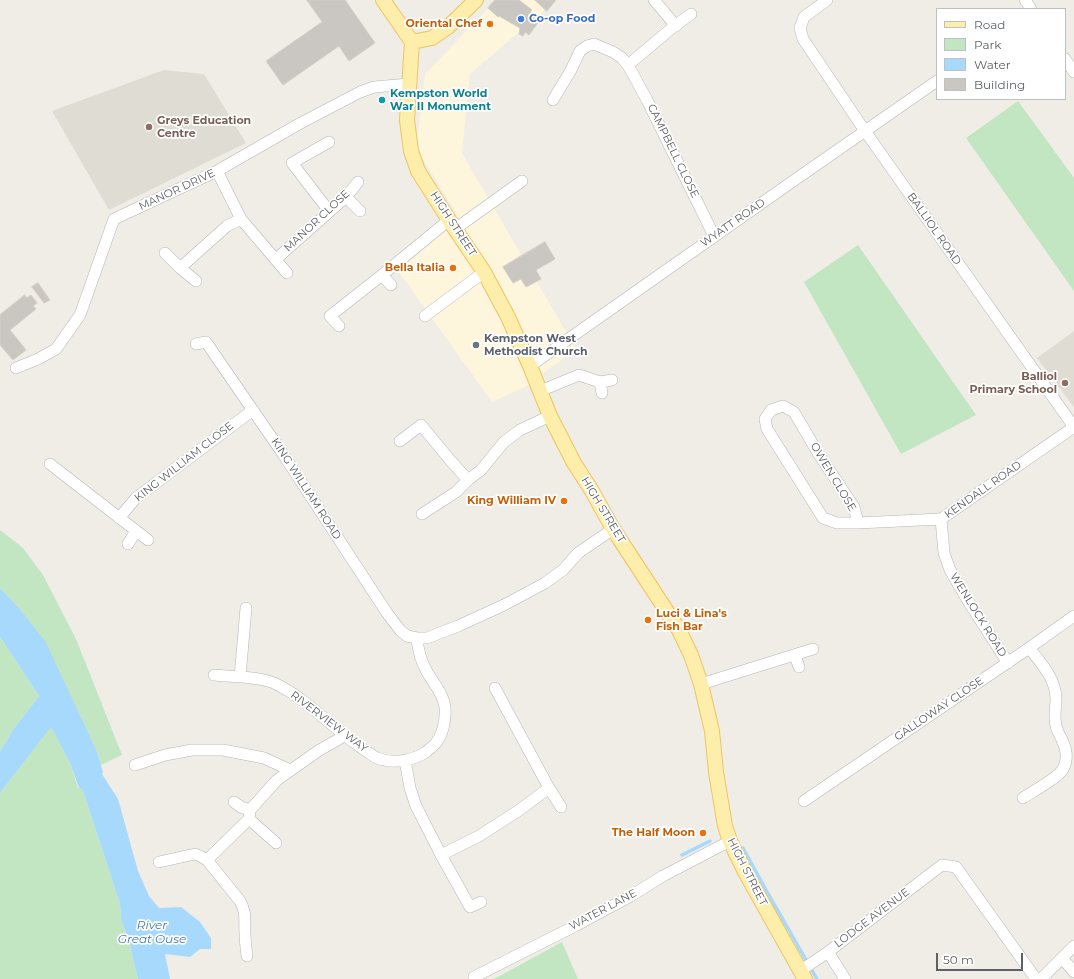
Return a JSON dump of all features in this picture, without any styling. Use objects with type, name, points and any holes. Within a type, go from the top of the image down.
[{"type":"main road","points":[[383,0],[412,42],[432,38],[448,27],[476,0]]},
{"type":"main road","name":"HIGH STREET","points":[[412,42],[407,120],[411,151],[418,171],[484,272],[508,317],[550,416],[574,463],[592,491],[613,529],[679,630],[691,655],[701,684],[712,731],[715,763],[725,826],[730,841],[744,870],[806,970]]},
{"type":"street","points":[[654,0],[676,26]]},
{"type":"street","name":"BALLIOL ROAD","points":[[827,0],[804,18],[800,28],[803,40],[865,131],[1074,427]]},
{"type":"street","points":[[553,100],[571,70],[580,51],[587,46],[594,44],[613,52],[622,58],[629,66],[691,14]]},
{"type":"street","points":[[1066,60],[1074,72]]},
{"type":"street","name":"CAMPBELL CLOSE","points":[[629,66],[714,236]]},
{"type":"street","name":"WYATT ROAD","points":[[530,366],[936,82]]},
{"type":"street","name":"MANOR DRIVE","points":[[16,368],[38,359],[56,349],[80,315],[114,219],[217,171],[299,124],[360,92],[374,87],[409,84]]},
{"type":"street","points":[[329,142],[292,163],[329,211]]},
{"type":"street","name":"MANOR CLOSE","points":[[217,171],[241,219],[287,273]]},
{"type":"street","points":[[339,326],[330,316],[382,275],[452,224],[496,199],[522,181]]},
{"type":"street","name":"MANOR CLOSE","points":[[276,259],[346,197],[358,182]]},
{"type":"street","points":[[346,197],[360,211]]},
{"type":"street","points":[[180,268],[227,226],[241,219]]},
{"type":"street","points":[[165,253],[196,281]]},
{"type":"street","points":[[425,316],[484,272]]},
{"type":"street","points":[[382,275],[391,285]]},
{"type":"street","name":"KING WILLIAM ROAD","points":[[196,344],[206,342],[400,630],[407,636],[417,638]]},
{"type":"street","points":[[540,391],[579,375],[601,387],[612,380]]},
{"type":"street","name":"OWEN CLOSE","points":[[783,406],[794,412],[818,453],[854,507],[858,523],[837,523],[823,518],[767,429],[766,419],[771,410],[783,406]]},
{"type":"street","name":"KING WILLIAM CLOSE","points":[[119,518],[136,498],[253,410]]},
{"type":"street","points":[[422,514],[456,492],[481,470],[504,442],[520,430],[550,416]]},
{"type":"street","points":[[400,441],[421,425],[468,480]]},
{"type":"street","name":"KENDALL ROAD","points":[[858,523],[941,519],[1074,427]]},
{"type":"street","points":[[50,464],[66,471],[119,518],[148,540]]},
{"type":"street","name":"WENLOCK ROAD","points":[[941,519],[944,553],[950,570],[1008,663]]},
{"type":"street","points":[[417,638],[427,638],[504,606],[545,583],[563,570],[578,553],[613,529]]},
{"type":"street","points":[[128,544],[136,531]]},
{"type":"street","points":[[240,677],[246,608]]},
{"type":"street","name":"GALLOWAY CLOSE","points":[[804,801],[1008,663],[1074,616]]},
{"type":"street","name":"RIVERVIEW WAY","points":[[214,675],[254,678],[272,683],[294,694],[344,736],[376,758],[390,761],[405,760],[421,755],[434,746],[442,734],[445,720],[445,706],[438,688],[426,671],[419,654],[417,638]]},
{"type":"street","points":[[1023,798],[1053,779],[1062,771],[1066,762],[1067,750],[1057,731],[1054,720],[1056,694],[1051,680],[1043,666],[1029,648]]},
{"type":"street","points":[[701,684],[813,649]]},
{"type":"street","points":[[795,655],[798,667]]},
{"type":"street","points":[[495,688],[561,808]]},
{"type":"street","points":[[207,860],[249,815],[277,780],[318,751],[344,736]]},
{"type":"street","points":[[135,765],[165,755],[192,750],[223,750],[264,758],[290,770]]},
{"type":"street","points":[[405,760],[410,788],[416,806],[441,855],[470,907],[481,902]]},
{"type":"street","points":[[441,855],[479,836],[518,811],[549,788]]},
{"type":"street","points":[[234,802],[241,807],[276,843]]},
{"type":"street","name":"WATER LANE","points":[[474,978],[629,897],[664,876],[730,841]]},
{"type":"street","points":[[159,862],[195,854],[207,860],[240,901],[244,909],[244,931],[247,956]]},
{"type":"street","name":"LODGE AVENUE","points":[[806,970],[942,864],[956,867],[1036,979]]},
{"type":"street","points":[[1041,979],[1074,946]]},
{"type":"street","points":[[828,952],[845,979]]},
{"type":"street","points":[[1062,958],[1074,972]]},
{"type":"shaded area","points":[[496,0],[557,0],[470,74],[462,153],[576,349],[525,387],[492,402],[398,271],[459,218],[416,148],[425,74]]},
{"type":"shaded area","name":"Greys Education Centre","points":[[164,70],[204,74],[246,143],[109,210],[52,111]]},
{"type":"shaded area","name":"Balliol Primary School","points":[[1074,331],[1074,407],[1037,358]]},
{"type":"green space","points":[[1018,101],[1074,178],[1074,291],[966,138]]},
{"type":"green space","points":[[858,245],[976,415],[901,454],[804,282]]},
{"type":"green space","points":[[0,530],[23,548],[43,575],[76,639],[122,755],[101,765],[96,749],[82,720],[19,608],[0,588]]},
{"type":"green space","points":[[0,637],[39,696],[12,731],[0,752]]},
{"type":"green space","points":[[51,726],[70,763],[78,788],[81,788],[83,791],[120,904],[121,920],[130,943],[138,979],[0,979],[0,793]]},
{"type":"green space","points":[[562,942],[578,979],[494,979]]},
{"type":"water","name":"River Great Ouse","points":[[0,588],[19,608],[45,641],[96,749],[103,772],[102,774],[118,799],[138,871],[149,896],[159,908],[181,907],[200,922],[211,938],[211,949],[200,949],[190,957],[165,954],[170,979],[138,979],[130,943],[121,920],[120,904],[83,791],[79,788],[70,763],[51,727],[0,793],[0,752],[12,731],[39,696],[0,637]]},
{"type":"building","points":[[307,0],[345,0],[375,43],[349,61],[339,46],[283,85],[266,61],[322,22]]},
{"type":"building","name":"Co-op Food","points":[[495,0],[519,0],[532,10],[530,12],[540,20],[529,35],[525,32],[523,36],[519,34],[520,28],[499,16],[498,17],[488,8]]},
{"type":"building","points":[[535,0],[556,0],[547,11]]},
{"type":"building","points":[[545,242],[555,259],[536,270],[541,279],[526,287],[521,279],[513,283],[503,267]]},
{"type":"building","points":[[38,283],[50,300],[44,303],[32,287]]},
{"type":"building","points":[[25,295],[27,298],[31,295],[37,303],[33,306],[36,309],[10,330],[26,350],[13,360],[0,345],[0,315]]},
{"type":"waterway","points":[[682,855],[710,841]]},
{"type":"waterway","points":[[743,848],[817,979]]},
{"type":"place","name":"Co-op Food","points":[[521,19]]},
{"type":"place","name":"Oriental Chef","points":[[490,24]]},
{"type":"place","name":"Kempston World War II Monument","points":[[382,100]]},
{"type":"place","name":"Greys Education Centre","points":[[149,127]]},
{"type":"place","name":"Bella Italia","points":[[453,268]]},
{"type":"place","name":"Kempston West Methodist Church","points":[[476,345]]},
{"type":"place","name":"Balliol Primary School","points":[[1065,383]]},
{"type":"place","name":"King William IV","points":[[564,501]]},
{"type":"place","name":"Luci & Lina's Fish Bar","points":[[648,620]]},
{"type":"place","name":"The Half Moon","points":[[703,833]]}]
